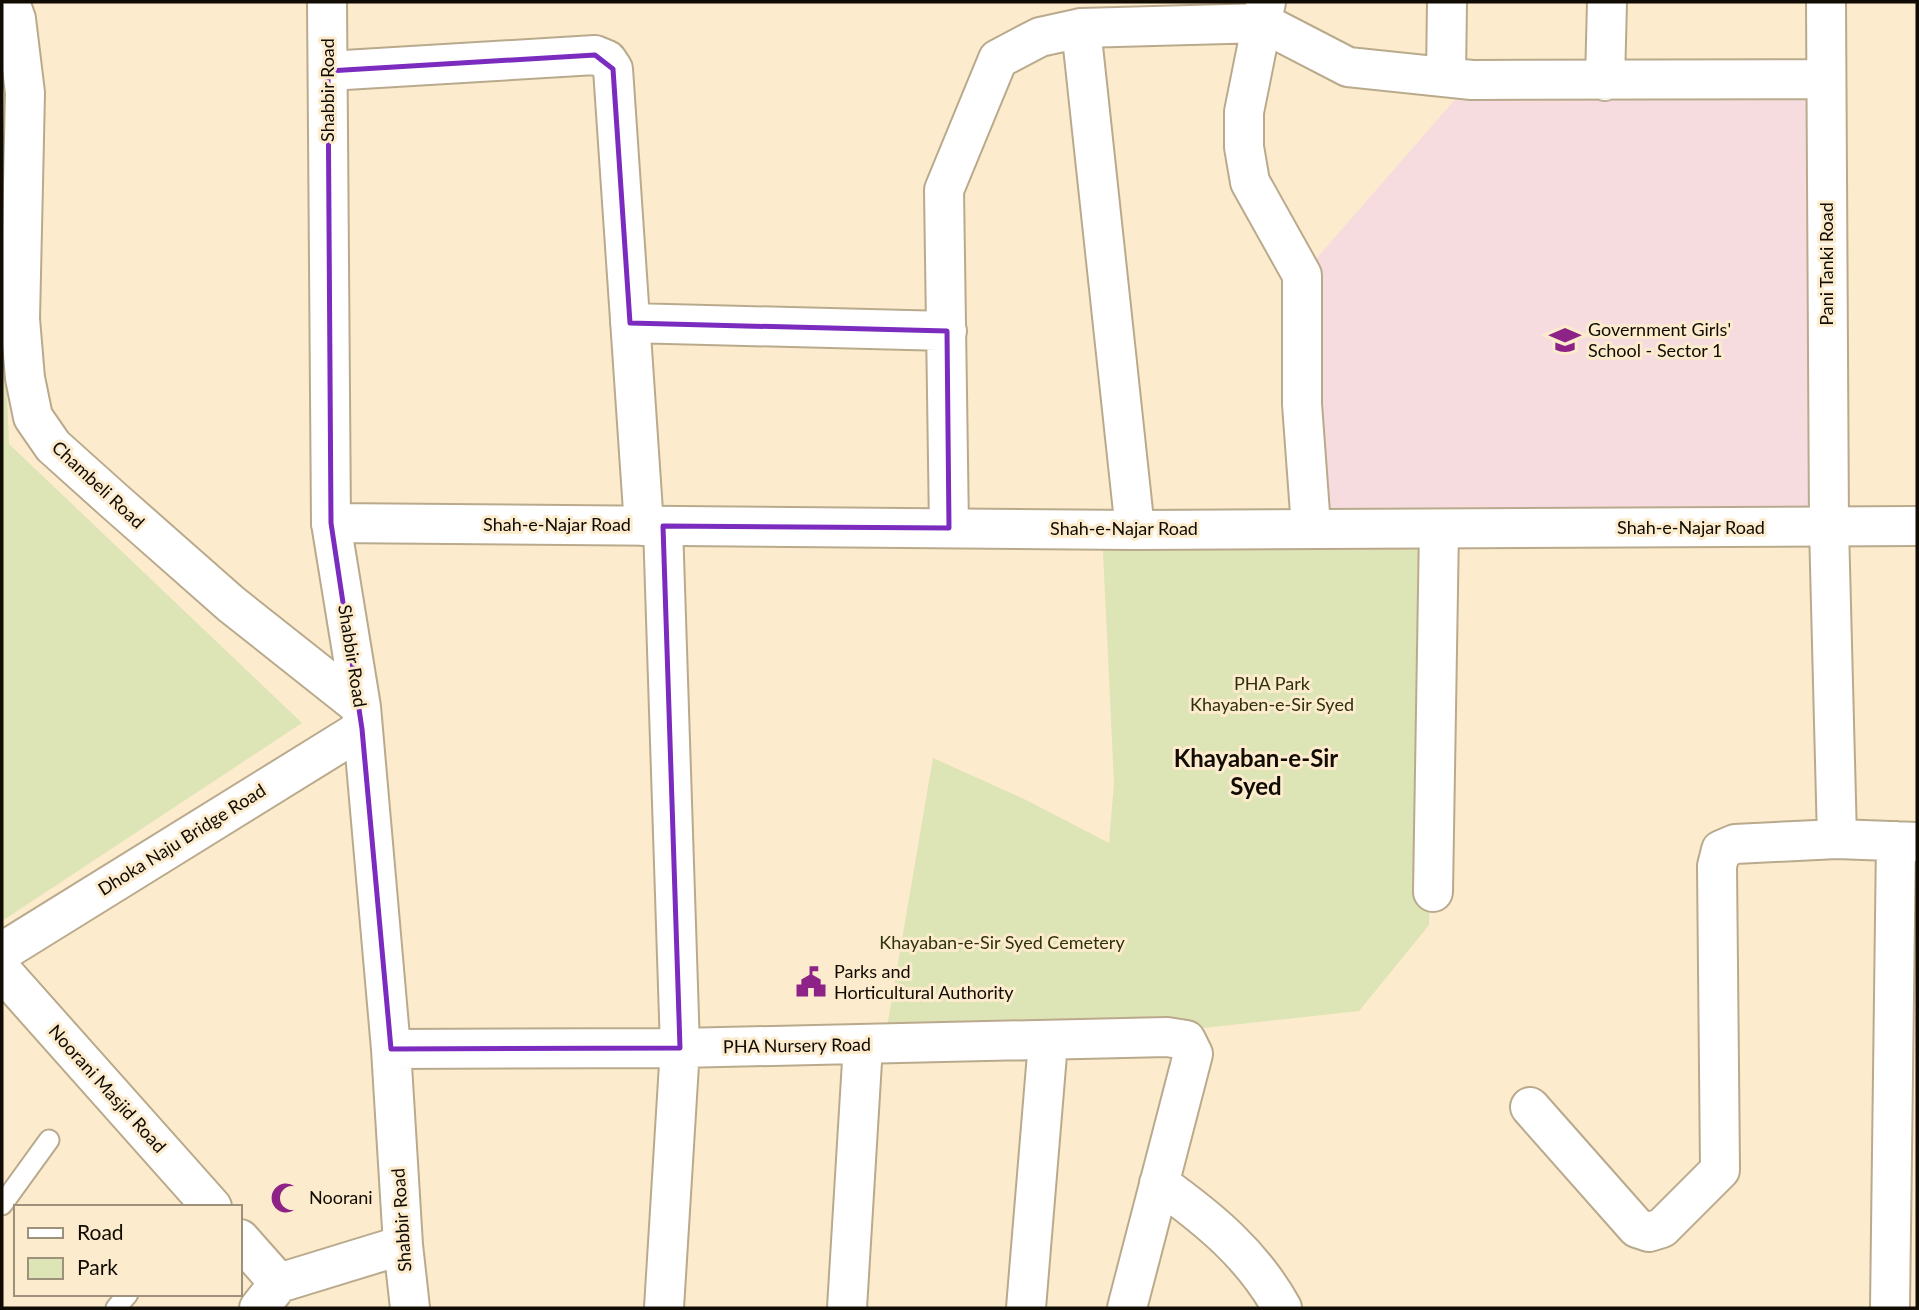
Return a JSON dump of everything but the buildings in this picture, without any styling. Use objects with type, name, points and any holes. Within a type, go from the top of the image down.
[{"type":"street","name":"Shabbir Road","points":[[327,2],[331,523],[362,718],[390,1049],[402,1245],[410,1308]]},
{"type":"street","points":[[1446,77],[1447,2]]},
{"type":"street","points":[[1605,81],[1607,2]]},
{"type":"street","name":"Pani Tanki Road","points":[[1826,2],[1829,527],[1837,839]]},
{"type":"street","name":"Chambeli Road","points":[[19,3],[25,93],[12,145],[20,318],[25,378],[33,417],[53,446],[362,718]]},
{"type":"street","points":[[1265,13],[1244,112],[1244,147],[1250,182],[1302,275],[1302,404],[1311,527]]},
{"type":"street","points":[[949,528],[944,190],[998,58],[1040,37],[1082,28],[1265,13],[1349,67],[1494,82],[1826,79]]},
{"type":"street","points":[[1082,28],[1135,530]]},
{"type":"street","points":[[328,71],[595,55],[607,60],[613,69],[630,323],[653,526],[680,1048],[664,1308]]},
{"type":"street","points":[[630,323],[947,331]]},
{"type":"street","name":"Shah-e-Najar Road","points":[[331,523],[1135,530],[1917,526]]},
{"type":"street","points":[[1433,892],[1438,529]]},
{"type":"street","name":"Dhoka Naju Bridge Road","points":[[2,952],[362,718]]},
{"type":"street","points":[[1531,1107],[1637,1228],[1649,1233],[1662,1228],[1720,1170],[1717,866],[1721,850],[1735,844],[1837,839],[1907,841],[1891,1308]]},
{"type":"street","name":"Noorani Masjid Road","points":[[2,971],[206,1204]]},
{"type":"street","name":"PHA Nursery Road","points":[[390,1049],[680,1048],[1048,1042],[1167,1037],[1186,1040],[1193,1054],[1159,1183]]},
{"type":"street","points":[[1026,1308],[1048,1042]]},
{"type":"street","points":[[847,1308],[863,1045]]},
{"type":"street","points":[[1127,1308],[1159,1183],[1214,1223],[1242,1251],[1265,1277],[1282,1308]]},
{"type":"street","points":[[242,1243],[269,1296],[402,1245]]},
{"type":"lane","points":[[2,1205],[49,1140]]},
{"type":"highlighted area","points":[[595,55],[613,69],[630,323],[947,331],[949,528],[663,526],[680,1048],[391,1049],[362,729],[331,523],[328,71]]},
{"type":"shaded area","name":"Government Girls' School - Sector 1","points":[[1826,79],[1829,527],[1311,527],[1302,275],[1472,80]]},
{"type":"green space","points":[[2,286],[9,444],[302,723],[2,921]]},
{"type":"green space","name":"PHA Park Khayaben-e-Sir Syed","points":[[1439,529],[1429,925],[1359,1011],[1094,1040],[884,1045],[933,758],[1024,799],[1109,843],[1114,783],[1102,530]]},
{"type":"place","name":"Government Girls' School - Sector 1","points":[[1565,340]]},
{"type":"place","name":"Parks and Horticultural Authority","points":[[811,982]]},
{"type":"place","name":"Noorani","points":[[286,1198]]},
{"type":"district","name":"Khayaban-e-Sir Syed","points":[[1256,773]]},
{"type":"park label","name":"Khayaban-e-Sir Syed Cemetery","points":[[1002,943]]}]
